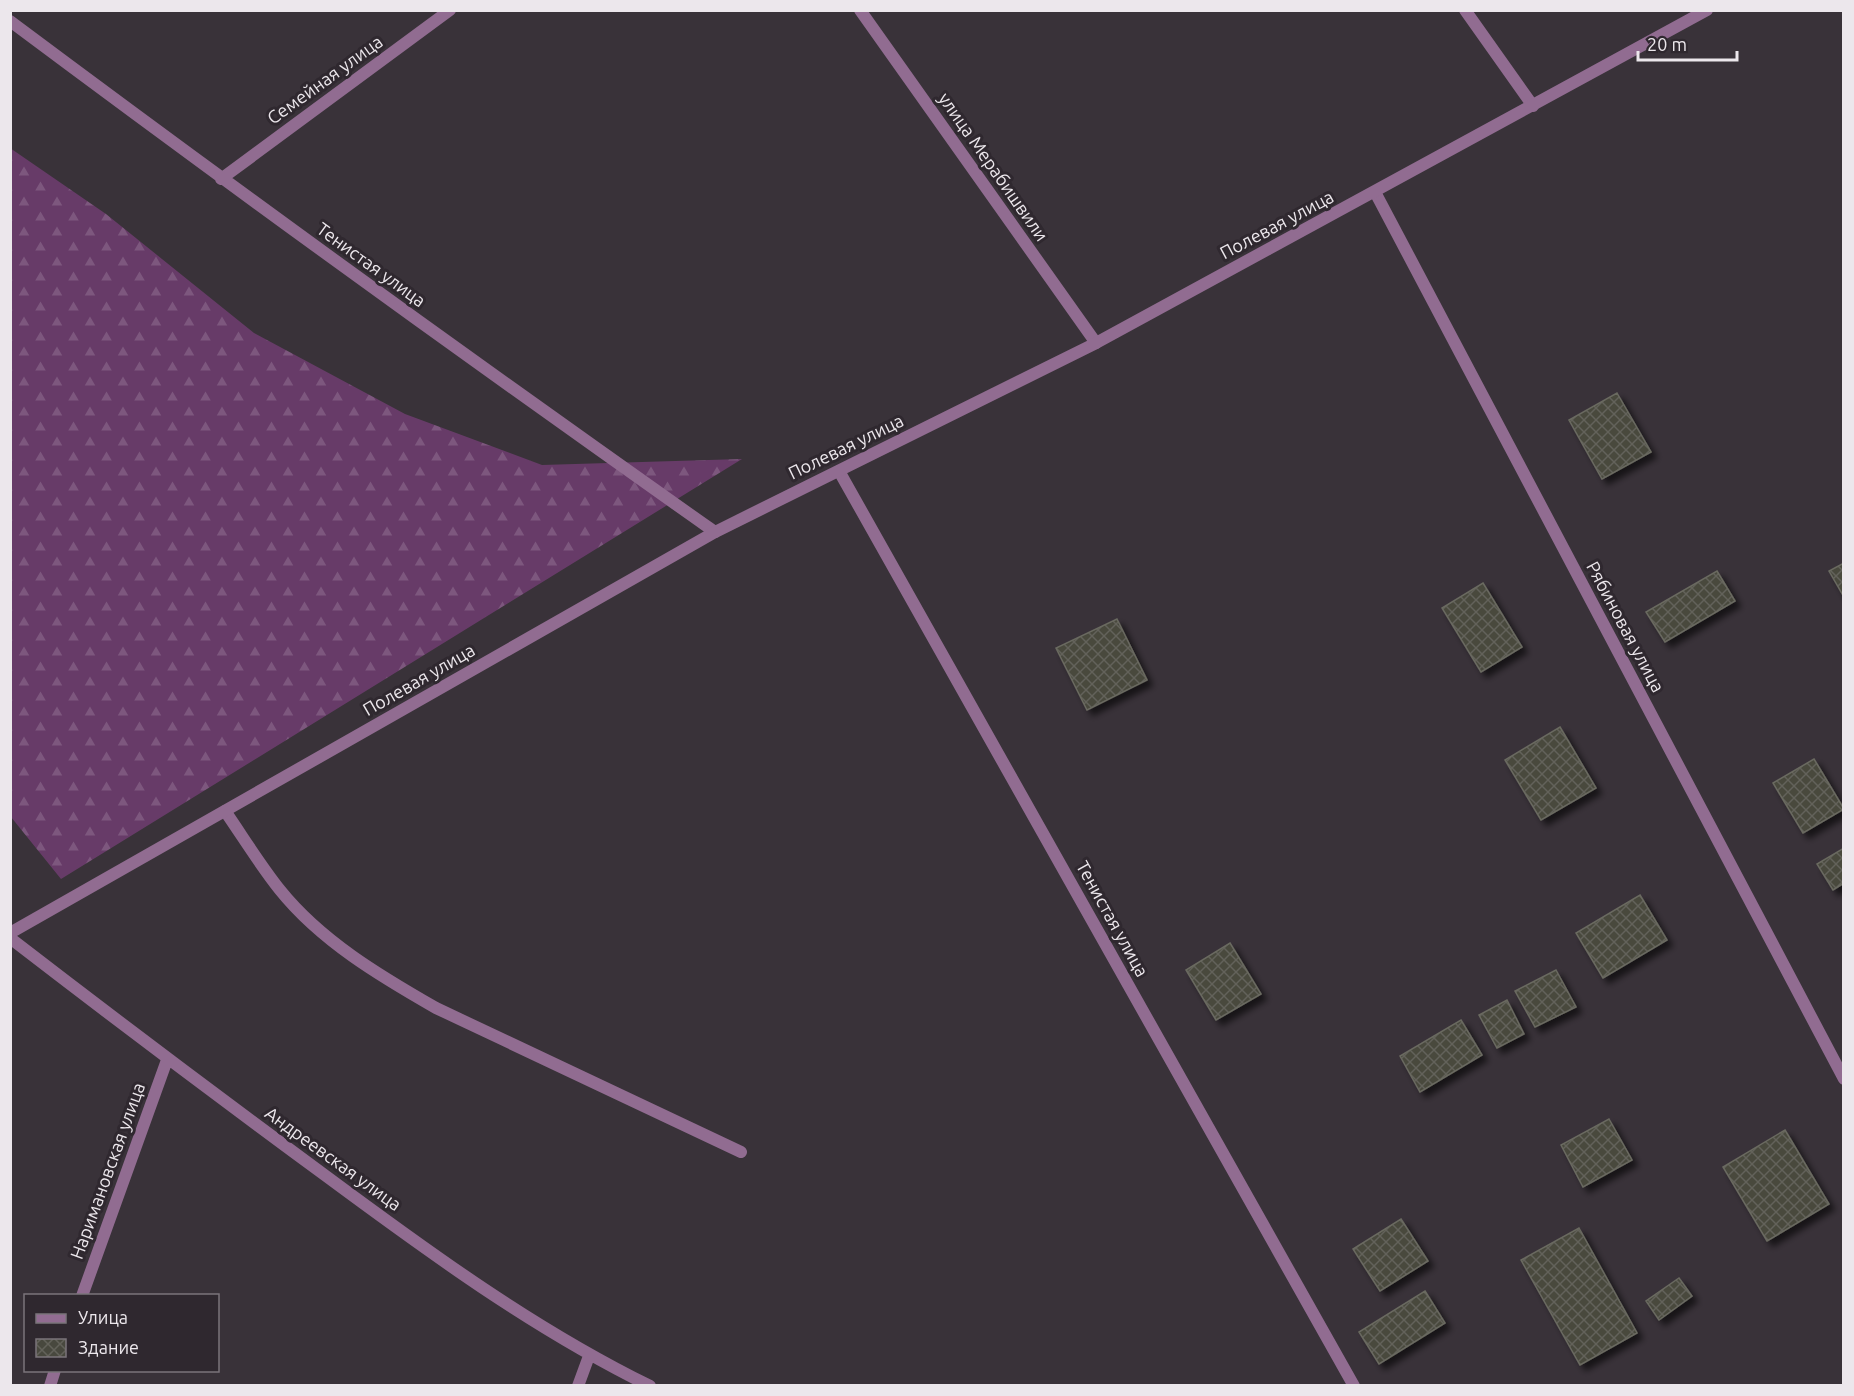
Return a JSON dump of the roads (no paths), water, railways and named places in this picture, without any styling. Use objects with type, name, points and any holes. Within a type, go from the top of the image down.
[{"type":"street","name":"Семейная улица","points":[[221,179],[450,10]]},
{"type":"street","name":"улица Мерабишвили","points":[[860,10],[1096,343]]},
{"type":"street","points":[[1465,10],[1533,106]]},
{"type":"street","name":"Полевая улица","points":[[10,935],[715,532],[1096,343],[1707,10]]},
{"type":"street","name":"Тенистая улица","points":[[10,21],[221,179],[715,532]]},
{"type":"street","name":"Рябиновая улица","points":[[1376,192],[1844,1079]]},
{"type":"street","name":"Тенистая улица","points":[[839,471],[1354,1386]]},
{"type":"street","points":[[225,811],[281,891],[337,944],[393,983],[436,1008],[741,1152]]},
{"type":"street","name":"Андреевская улица","points":[[10,935],[167,1060],[438,1259],[589,1356],[650,1386]]},
{"type":"street","name":"Наримановская улица","points":[[83,1294],[167,1060]]},
{"type":"street","points":[[578,1386],[589,1356]]}]
